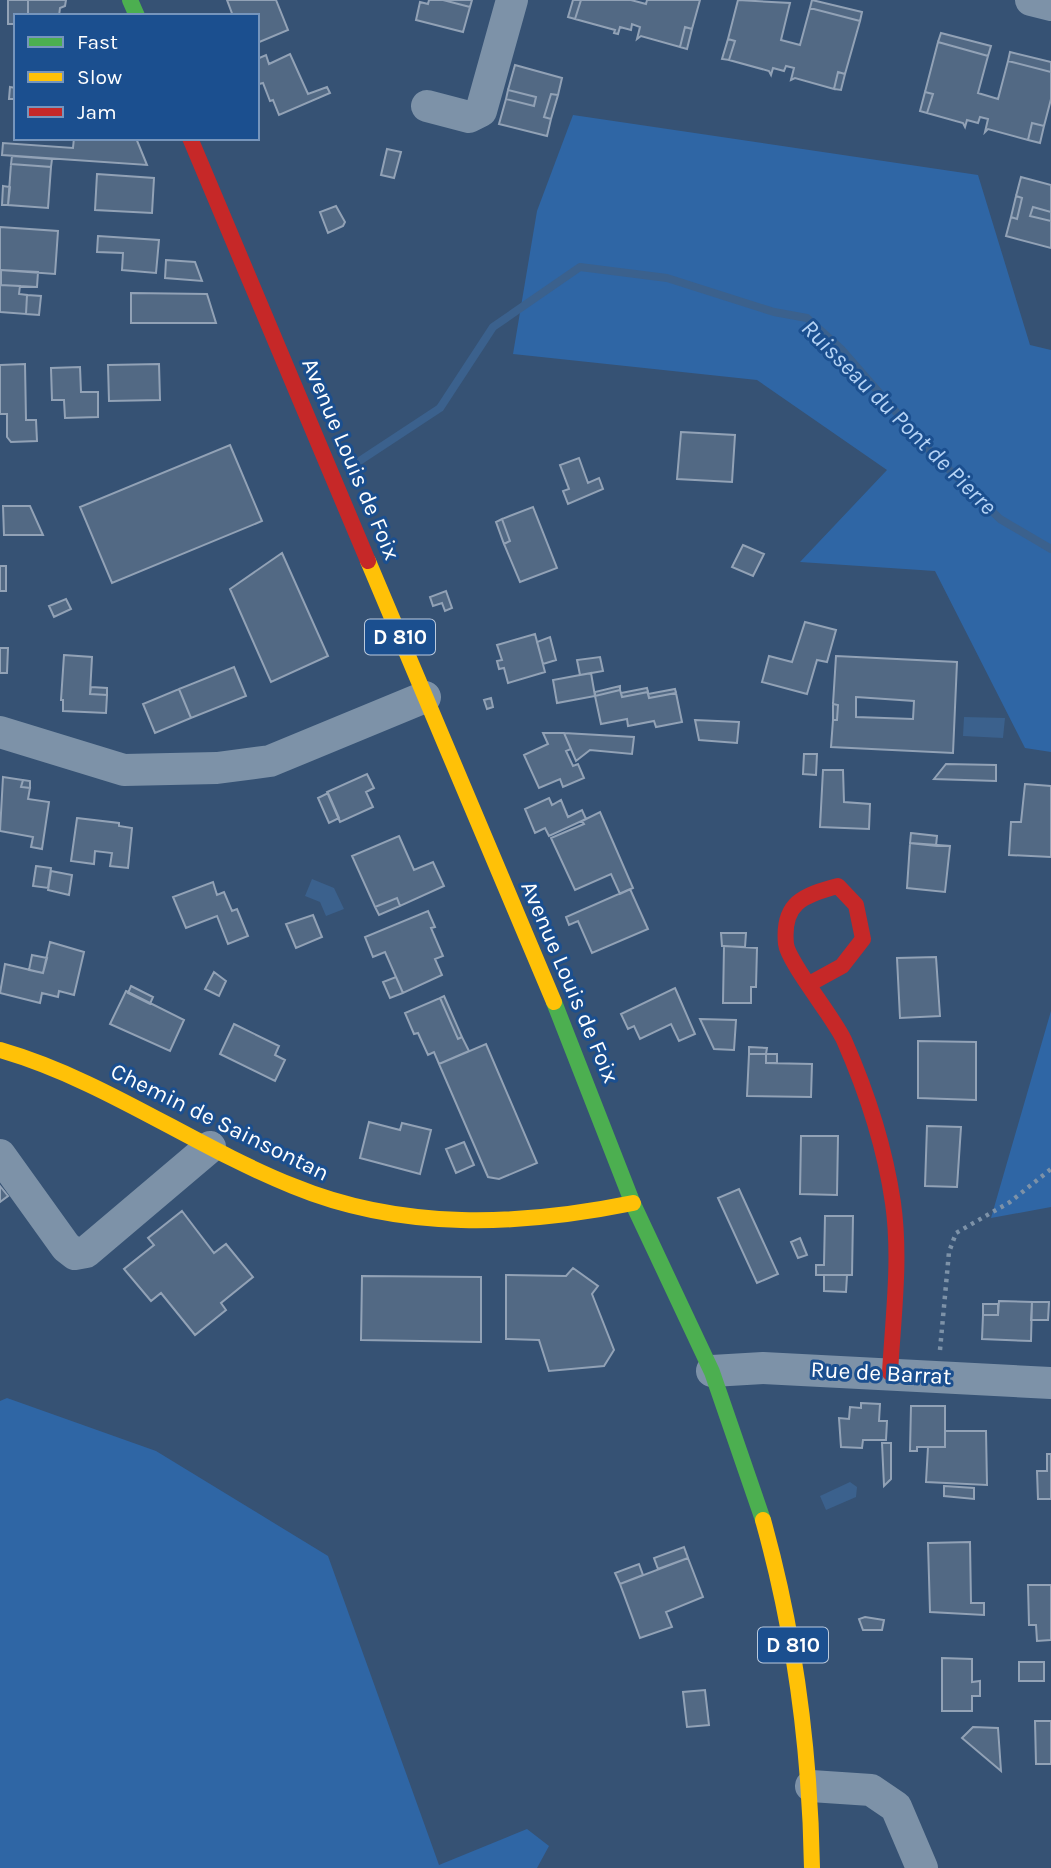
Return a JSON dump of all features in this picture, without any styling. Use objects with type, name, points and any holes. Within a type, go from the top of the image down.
[{"type":"main road","name":"Avenue Louis de Foix","points":[[191,140],[591,1090],[633,1203],[712,1371],[756,1496],[788,1616],[807,1726],[812,1868]]},
{"type":"main road","points":[[811,983],[842,965],[863,939],[856,905],[838,886],[804,895],[786,919],[786,948],[811,983],[843,1038],[869,1107],[893,1203],[896,1259],[890,1373]]},
{"type":"main road","name":"Chemin de Sainsontan","points":[[0,1050],[48,1064],[126,1100],[210,1147],[330,1202],[377,1214],[435,1220],[527,1220],[596,1212],[633,1203]]},
{"type":"street","points":[[427,106],[469,117],[481,111],[512,0]]},
{"type":"street","points":[[1031,0],[1051,5]]},
{"type":"street","points":[[0,732],[124,770],[217,768],[270,761],[425,697]]},
{"type":"street","points":[[0,1154],[66,1247],[75,1254],[86,1252],[210,1147]]},
{"type":"street","name":"Rue de Barrat","points":[[712,1371],[752,1368],[938,1375],[1051,1383]]},
{"type":"street","points":[[811,1786],[871,1790],[896,1807],[922,1868]]},
{"type":"path","points":[[938,1375],[949,1252],[956,1233],[1010,1202],[1051,1169]]},
{"type":"shaded area","points":[[573,115],[978,175],[1030,345],[1051,350],[1051,752],[1025,748],[935,571],[800,562],[887,470],[757,380],[513,354],[537,211]]},
{"type":"shaded area","points":[[964,717],[1005,718],[1003,738],[963,736]]},
{"type":"shaded area","points":[[312,879],[334,888],[344,909],[326,916],[320,902],[305,896]]},
{"type":"shaded area","points":[[1051,1011],[1051,1207],[991,1218]]},
{"type":"shaded area","points":[[7,1398],[156,1451],[328,1556],[439,1865],[527,1829],[549,1846],[537,1868],[0,1868],[0,1401]]},
{"type":"shaded area","points":[[850,1482],[857,1487],[856,1497],[826,1510],[820,1496]]},
{"type":"building","points":[[8,0],[28,0],[28,14],[14,14],[14,24],[8,24]]},
{"type":"building","points":[[28,0],[66,0],[59,14],[28,14]]},
{"type":"building","points":[[227,0],[276,0],[288,30],[259,42],[259,14],[232,14]]},
{"type":"building","points":[[429,0],[443,0],[470,7],[463,32],[416,20],[420,2],[428,4]]},
{"type":"building","points":[[443,0],[472,0],[470,7]]},
{"type":"building","points":[[573,0],[581,0],[575,19],[568,17]]},
{"type":"building","points":[[581,0],[631,0],[646,4],[647,0],[700,0],[692,29],[685,27],[680,47],[641,36],[637,39],[640,27],[632,24],[631,30],[620,27],[618,34],[614,33],[615,30],[575,19]]},
{"type":"building","points":[[738,0],[790,3],[781,40],[800,45],[810,8],[860,21],[845,74],[838,72],[834,89],[795,78],[791,80],[794,68],[786,66],[784,71],[773,68],[771,75],[769,71],[729,60],[735,41],[728,39]]},
{"type":"building","points":[[812,0],[862,12],[860,21],[810,8]]},
{"type":"building","points":[[685,27],[692,29],[687,49],[680,47]]},
{"type":"building","points":[[941,33],[991,46],[988,56],[938,42]]},
{"type":"building","points":[[728,39],[735,41],[729,60],[722,59]]},
{"type":"building","points":[[938,42],[988,56],[978,93],[998,99],[1008,61],[1051,72],[1051,99],[1044,126],[1032,123],[1028,140],[988,129],[985,132],[988,119],[980,117],[978,123],[967,120],[965,127],[963,123],[927,113],[933,94],[925,92]]},
{"type":"building","points":[[1010,52],[1051,62],[1051,72],[1008,61]]},
{"type":"building","points":[[290,54],[308,94],[327,87],[330,93],[279,115],[263,83],[259,84],[259,58],[266,55],[269,64]]},
{"type":"building","points":[[515,65],[562,78],[558,95],[551,94],[544,117],[551,119],[547,136],[499,124],[506,99],[534,106],[536,97],[508,90]]},
{"type":"building","points":[[838,72],[845,74],[841,90],[834,89]]},
{"type":"building","points":[[10,87],[14,88],[14,99],[9,99]]},
{"type":"building","points":[[508,90],[536,97],[534,106],[506,99]]},
{"type":"building","points":[[925,92],[933,94],[927,113],[920,111]]},
{"type":"building","points":[[551,94],[558,95],[551,119],[544,117]]},
{"type":"building","points":[[1032,123],[1044,126],[1040,143],[1028,140]]},
{"type":"building","points":[[74,140],[137,140],[147,165],[2,155],[3,143],[73,148]]},
{"type":"building","points":[[387,149],[401,152],[394,178],[381,175]]},
{"type":"building","points":[[12,156],[52,159],[51,167],[11,164]]},
{"type":"building","points":[[11,164],[51,167],[48,208],[8,205]]},
{"type":"building","points":[[97,174],[154,178],[152,213],[95,210]]},
{"type":"building","points":[[1021,177],[1051,185],[1051,212],[1033,207],[1030,216],[1051,221],[1051,248],[1006,236],[1011,217],[1017,219],[1022,198],[1016,196]]},
{"type":"building","points":[[3,186],[10,187],[8,205],[2,205]]},
{"type":"building","points":[[1016,196],[1022,198],[1017,219],[1011,217]]},
{"type":"building","points":[[336,206],[345,222],[343,226],[328,233],[320,212]]},
{"type":"building","points":[[1033,207],[1051,212],[1051,221],[1030,216]]},
{"type":"building","points":[[0,227],[58,231],[55,274],[0,270]]},
{"type":"building","points":[[98,236],[159,240],[156,273],[122,270],[123,253],[97,252]]},
{"type":"building","points":[[166,260],[195,262],[202,281],[165,278]]},
{"type":"building","points":[[1,270],[38,272],[37,287],[1,285]]},
{"type":"building","points":[[0,285],[20,286],[19,294],[27,295],[26,314],[0,312]]},
{"type":"building","points":[[131,293],[207,294],[216,323],[131,323]]},
{"type":"building","points":[[27,295],[41,296],[39,315],[26,314]]},
{"type":"building","points":[[25,364],[26,420],[36,420],[37,441],[11,442],[7,437],[7,414],[0,414],[0,365]]},
{"type":"building","points":[[159,364],[160,400],[109,401],[108,365]]},
{"type":"building","points":[[80,367],[81,392],[98,392],[98,417],[65,418],[64,400],[52,400],[51,368]]},
{"type":"building","points":[[681,432],[735,435],[732,482],[677,479]]},
{"type":"building","points":[[230,445],[262,521],[112,583],[80,507]]},
{"type":"building","points":[[579,458],[588,483],[599,478],[603,489],[568,504],[563,491],[569,489],[560,465]]},
{"type":"building","points":[[3,506],[30,506],[43,535],[4,535]]},
{"type":"building","points":[[533,507],[557,568],[520,582],[504,544],[510,541],[502,519]]},
{"type":"building","points":[[502,519],[510,541],[504,544],[496,522]]},
{"type":"building","points":[[743,545],[764,554],[753,576],[732,567]]},
{"type":"building","points":[[282,553],[328,656],[271,682],[230,589]]},
{"type":"building","points":[[0,566],[6,566],[6,591],[0,591]]},
{"type":"building","points":[[446,591],[452,608],[445,611],[442,603],[433,606],[430,597]]},
{"type":"building","points":[[66,599],[71,609],[54,617],[49,606]]},
{"type":"building","points":[[805,622],[836,630],[827,662],[817,660],[807,694],[762,682],[769,656],[792,662]]},
{"type":"building","points":[[535,634],[545,672],[508,683],[504,668],[499,669],[497,661],[502,660],[497,645]]},
{"type":"building","points":[[550,637],[556,660],[543,664],[537,642]]},
{"type":"building","points":[[0,648],[8,648],[7,673],[0,673]]},
{"type":"building","points":[[64,655],[92,657],[90,694],[107,695],[106,713],[63,711],[61,700]]},
{"type":"building","points":[[836,656],[957,662],[953,753],[831,747],[833,720],[837,720],[838,705],[833,704]],"holes":[[[856,697],[914,701],[913,719],[856,717]]]},
{"type":"building","points":[[600,657],[603,671],[580,675],[577,660]]},
{"type":"building","points":[[234,667],[246,696],[191,718],[179,689]]},
{"type":"building","points":[[591,673],[595,696],[557,703],[553,680]]},
{"type":"building","points":[[620,686],[620,690],[595,696],[595,692]]},
{"type":"building","points":[[91,687],[107,688],[107,695],[90,694]]},
{"type":"building","points":[[647,688],[648,692],[622,697],[621,693]]},
{"type":"building","points":[[179,689],[191,718],[155,733],[143,704]]},
{"type":"building","points":[[675,689],[676,693],[649,698],[648,694]]},
{"type":"building","points":[[620,690],[622,697],[648,692],[649,698],[676,693],[682,722],[656,727],[654,721],[628,726],[627,719],[601,724],[595,696]]},
{"type":"building","points":[[491,698],[493,707],[487,709],[484,700]]},
{"type":"building","points":[[833,704],[838,705],[837,720],[833,720]]},
{"type":"building","points":[[695,720],[739,722],[737,743],[699,740]]},
{"type":"building","points":[[543,733],[564,733],[571,749],[566,751],[573,766],[578,764],[584,778],[563,787],[560,779],[539,788],[524,755],[548,744]]},
{"type":"building","points":[[564,733],[634,737],[632,754],[590,750],[576,761]]},
{"type":"building","points":[[804,754],[817,754],[816,775],[803,774]]},
{"type":"building","points":[[946,764],[996,765],[996,781],[934,779]]},
{"type":"building","points":[[823,770],[843,770],[844,802],[870,804],[869,829],[820,827]]},
{"type":"building","points":[[367,774],[374,788],[366,792],[373,807],[340,822],[327,792]]},
{"type":"building","points":[[3,777],[23,780],[21,787],[30,788],[28,799],[49,802],[42,849],[31,847],[33,837],[0,831]]},
{"type":"building","points":[[23,780],[30,781],[30,788],[21,787]]},
{"type":"building","points":[[1025,784],[1051,786],[1051,857],[1009,855],[1011,822],[1021,822]]},
{"type":"building","points":[[328,793],[339,818],[329,823],[318,798]]},
{"type":"building","points":[[549,798],[552,805],[561,800],[568,817],[582,810],[586,819],[549,836],[545,828],[535,833],[525,809]]},
{"type":"building","points":[[600,812],[633,888],[620,894],[611,874],[575,890],[551,838],[584,824],[582,821]]},
{"type":"building","points":[[77,818],[119,823],[119,826],[132,828],[128,868],[110,866],[112,853],[95,851],[94,864],[71,861]]},
{"type":"building","points":[[911,833],[937,836],[936,846],[910,843]]},
{"type":"building","points":[[399,836],[414,870],[433,862],[444,886],[400,906],[397,898],[375,907],[352,856]]},
{"type":"building","points":[[910,843],[950,846],[945,892],[907,888]]},
{"type":"building","points":[[36,866],[51,868],[48,888],[33,886]]},
{"type":"building","points":[[51,871],[72,875],[69,895],[48,890]]},
{"type":"building","points":[[213,882],[217,895],[224,892],[232,911],[237,909],[248,936],[228,944],[217,916],[186,928],[173,897]]},
{"type":"building","points":[[630,889],[648,929],[592,953],[578,921],[569,925],[566,917]]},
{"type":"building","points":[[397,898],[400,906],[379,915],[375,907]]},
{"type":"building","points":[[428,911],[435,927],[431,928],[443,956],[435,959],[442,975],[403,993],[385,952],[373,957],[365,937]]},
{"type":"building","points":[[313,915],[322,937],[296,948],[286,924]]},
{"type":"building","points":[[721,933],[746,933],[745,947],[722,946]]},
{"type":"building","points":[[50,942],[84,952],[74,995],[59,991],[58,997],[42,993],[40,1003],[0,993],[5,964],[43,973]]},
{"type":"building","points":[[724,946],[757,948],[756,987],[751,987],[751,1003],[723,1003]]},
{"type":"building","points":[[32,955],[47,958],[43,973],[29,970]]},
{"type":"building","points":[[936,957],[940,1016],[900,1018],[897,958]]},
{"type":"building","points":[[214,972],[226,981],[219,996],[205,989]]},
{"type":"building","points":[[396,977],[403,993],[390,998],[383,982]]},
{"type":"building","points":[[131,986],[153,997],[150,1004],[128,993]]},
{"type":"building","points":[[675,988],[695,1034],[679,1041],[671,1024],[640,1039],[634,1026],[628,1029],[621,1014]]},
{"type":"building","points":[[126,991],[184,1020],[170,1051],[110,1024]]},
{"type":"building","points":[[444,996],[462,1037],[458,1039],[440,998]]},
{"type":"building","points":[[440,998],[458,1039],[462,1037],[469,1051],[439,1064],[434,1052],[428,1055],[418,1033],[414,1034],[405,1013]]},
{"type":"building","points":[[700,1019],[736,1020],[734,1050],[714,1049]]},
{"type":"building","points":[[234,1024],[279,1046],[275,1055],[285,1060],[275,1081],[220,1054]]},
{"type":"building","points":[[918,1041],[976,1042],[976,1100],[918,1098]]},
{"type":"building","points":[[486,1044],[537,1163],[499,1179],[488,1177],[439,1064]]},
{"type":"building","points":[[749,1047],[767,1048],[766,1054],[749,1054]]},
{"type":"building","points":[[749,1054],[766,1054],[766,1063],[812,1064],[811,1097],[747,1096]]},
{"type":"building","points":[[766,1054],[777,1054],[777,1063],[766,1063]]},
{"type":"building","points":[[369,1122],[400,1130],[402,1123],[431,1130],[420,1174],[360,1158]]},
{"type":"building","points":[[927,1126],[961,1127],[957,1187],[925,1186]]},
{"type":"building","points":[[801,1136],[838,1136],[837,1195],[800,1194]]},
{"type":"building","points":[[464,1142],[474,1165],[456,1173],[446,1149]]},
{"type":"building","points":[[0,1186],[8,1196],[0,1202]]},
{"type":"building","points":[[739,1189],[778,1274],[757,1283],[718,1198]]},
{"type":"building","points":[[182,1211],[214,1253],[226,1244],[253,1277],[221,1303],[226,1310],[195,1335],[161,1293],[151,1301],[124,1269],[154,1245],[148,1238]]},
{"type":"building","points":[[825,1216],[853,1216],[852,1275],[816,1275],[816,1265],[824,1265]]},
{"type":"building","points":[[800,1238],[807,1255],[798,1258],[791,1242]]},
{"type":"building","points":[[573,1268],[598,1286],[592,1294],[614,1350],[604,1366],[549,1371],[539,1340],[506,1339],[506,1275],[566,1276]]},
{"type":"building","points":[[824,1275],[847,1275],[846,1292],[824,1291]]},
{"type":"building","points":[[362,1276],[481,1277],[481,1342],[361,1340]]},
{"type":"building","points":[[999,1301],[1032,1302],[1031,1341],[982,1339],[983,1315],[998,1315]]},
{"type":"building","points":[[1032,1302],[1049,1302],[1048,1320],[1031,1320]]},
{"type":"building","points":[[983,1304],[998,1304],[998,1315],[983,1315]]},
{"type":"building","points":[[861,1403],[880,1404],[879,1421],[887,1421],[886,1440],[863,1440],[862,1448],[841,1447],[839,1418],[849,1419],[850,1407],[861,1408]]},
{"type":"building","points":[[911,1406],[945,1406],[945,1447],[917,1447],[917,1451],[910,1451]]},
{"type":"building","points":[[945,1431],[986,1431],[987,1485],[926,1482],[928,1447],[945,1447]]},
{"type":"building","points":[[882,1443],[891,1443],[891,1479],[884,1486]]},
{"type":"building","points":[[1047,1454],[1051,1454],[1051,1499],[1038,1499],[1037,1471],[1047,1471]]},
{"type":"building","points":[[944,1486],[974,1488],[974,1499],[944,1496]]},
{"type":"building","points":[[970,1542],[971,1603],[984,1603],[984,1615],[930,1612],[928,1543]]},
{"type":"building","points":[[684,1547],[688,1558],[658,1569],[654,1558]]},
{"type":"building","points":[[688,1558],[703,1597],[666,1612],[672,1627],[640,1638],[620,1584]]},
{"type":"building","points":[[639,1564],[643,1575],[620,1584],[615,1573]]},
{"type":"building","points":[[1028,1585],[1051,1585],[1051,1640],[1037,1641],[1036,1625],[1029,1625]]},
{"type":"building","points":[[865,1617],[884,1620],[882,1630],[863,1630],[859,1619]]},
{"type":"building","points":[[942,1658],[972,1659],[972,1682],[980,1681],[980,1696],[972,1696],[972,1711],[942,1711]]},
{"type":"building","points":[[1019,1662],[1044,1662],[1044,1681],[1019,1681]]},
{"type":"building","points":[[705,1690],[709,1725],[687,1727],[683,1692]]},
{"type":"building","points":[[1035,1721],[1051,1721],[1051,1764],[1036,1764]]},
{"type":"building","points":[[973,1727],[998,1728],[1001,1771],[962,1738]]},
{"type":"waterway","name":"Ruisseau du Pont de Pierre","points":[[361,460],[440,408],[493,327],[580,267],[667,278],[774,312],[807,318],[841,349],[931,452],[1000,519],[1051,549]]},
{"type":"traffic: fast","points":[[130,0],[136,14]]},
{"type":"traffic: fast","points":[[554,1002],[633,1204],[712,1372],[763,1520]]},
{"type":"traffic: slow","points":[[368,561],[554,1002]]},
{"type":"traffic: slow","points":[[0,1050],[76,1078],[256,1170],[334,1201],[376,1211],[462,1220],[548,1216],[633,1203]]},
{"type":"traffic: slow","points":[[763,1520],[784,1606],[799,1692],[808,1779],[812,1868]]},
{"type":"traffic: jam","points":[[191,140],[368,561]]},
{"type":"traffic: jam","points":[[811,983],[842,966],[863,939],[856,905],[838,886],[805,897],[797,903],[788,919],[786,944],[794,964],[844,1040],[880,1140],[893,1203],[896,1245],[890,1373]]}]
